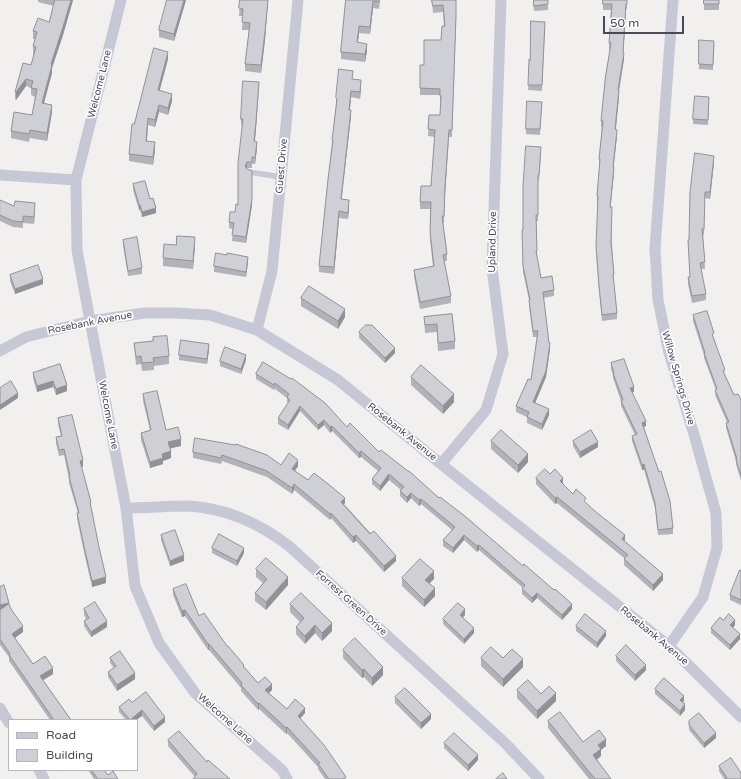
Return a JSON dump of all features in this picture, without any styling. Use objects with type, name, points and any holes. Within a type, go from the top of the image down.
[{"type":"street","name":"Welcome Lane","points":[[121,0],[76,180],[77,250],[126,508],[135,586],[159,643],[195,693],[282,770],[287,779]]},
{"type":"street","name":"Guest Drive","points":[[257,330],[272,271],[298,0]]},
{"type":"street","name":"Upland Drive","points":[[441,464],[486,410],[503,354],[492,268],[501,0]]},
{"type":"street","name":"Willow Springs Drive","points":[[669,646],[703,597],[717,548],[716,513],[669,353],[658,300],[655,249],[673,0]]},
{"type":"street","points":[[0,175],[76,180]]},
{"type":"street","name":"Rosebank Avenue","points":[[0,351],[26,337],[90,321],[146,313],[210,315],[257,330],[338,380],[669,646],[741,716]]},
{"type":"street","name":"Forrest Green Drive","points":[[126,508],[188,506],[206,508],[242,518],[274,535],[289,546],[505,743],[539,779]]},
{"type":"street","points":[[0,708],[8,721]]},
{"type":"lane","points":[[249,172],[281,177]]},
{"type":"building","points":[[55,0],[71,0],[51,64],[42,103],[52,105],[47,133],[30,130],[29,134],[11,131],[14,112],[32,115],[37,89],[31,88],[33,81],[26,79],[15,92],[23,63],[31,65],[36,47],[33,46],[37,32],[33,31],[38,18],[49,22]]},
{"type":"building","points":[[167,0],[184,0],[174,34],[159,30]]},
{"type":"building","points":[[240,0],[268,0],[261,65],[245,64],[250,23],[242,22],[243,9],[239,8]]},
{"type":"building","points":[[346,0],[379,0],[379,2],[373,1],[370,27],[359,26],[357,42],[367,44],[365,54],[341,52]]},
{"type":"building","points":[[432,0],[456,0],[452,130],[449,130],[444,216],[442,216],[447,254],[443,255],[451,296],[420,302],[414,270],[434,266],[430,232],[431,202],[420,202],[421,186],[431,186],[435,130],[428,129],[429,115],[440,115],[441,96],[440,89],[420,88],[420,65],[424,65],[424,40],[441,40],[442,26],[445,26],[443,5],[433,6]]},
{"type":"building","points":[[534,0],[548,0],[548,4],[534,6]]},
{"type":"building","points":[[603,0],[627,0],[627,4],[624,53],[618,90],[615,129],[617,130],[610,207],[612,207],[611,243],[617,313],[602,315],[596,246],[597,196],[603,121],[601,121],[605,80],[611,43],[609,43],[612,4],[603,4]]},
{"type":"building","points":[[704,0],[719,0],[719,4],[704,4]]},
{"type":"building","points":[[531,21],[545,22],[542,85],[528,85]]},
{"type":"building","points":[[699,40],[714,41],[713,65],[699,64]]},
{"type":"building","points":[[154,48],[168,52],[158,90],[172,94],[168,108],[159,105],[155,120],[148,118],[146,141],[155,142],[153,157],[129,154],[132,124],[134,124]]},
{"type":"building","points":[[339,69],[353,71],[352,79],[361,80],[360,92],[351,91],[349,110],[351,110],[341,199],[349,200],[348,213],[339,211],[334,267],[319,266],[333,140]]},
{"type":"building","points":[[243,81],[259,82],[254,141],[257,142],[255,158],[252,157],[252,162],[247,162],[245,166],[247,169],[252,171],[252,199],[246,237],[232,235],[234,223],[229,222],[230,212],[235,212],[236,204],[238,205],[238,163],[243,119],[241,119]]},
{"type":"building","points":[[695,96],[709,97],[708,120],[693,119]]},
{"type":"building","points":[[527,101],[542,102],[540,129],[526,129]]},
{"type":"building","points":[[526,146],[541,147],[538,175],[538,215],[536,215],[536,251],[541,278],[552,276],[554,290],[543,292],[550,343],[546,371],[533,402],[549,409],[542,424],[527,417],[529,412],[516,406],[528,379],[531,380],[538,331],[533,331],[530,300],[523,266],[523,187]]},
{"type":"building","points":[[695,153],[714,156],[710,192],[705,192],[704,229],[702,229],[705,262],[700,263],[706,294],[692,296],[688,277],[690,277],[688,240],[690,192]]},
{"type":"building","points":[[145,181],[150,199],[153,198],[156,208],[142,212],[133,184]]},
{"type":"building","points":[[0,200],[14,206],[15,201],[35,203],[34,217],[23,216],[23,222],[13,221],[0,215]]},
{"type":"building","points":[[177,236],[195,237],[193,261],[163,258],[164,244],[176,245]]},
{"type":"building","points":[[137,237],[142,268],[128,271],[123,240]]},
{"type":"building","points":[[216,253],[227,255],[227,253],[248,257],[246,272],[214,266]]},
{"type":"building","points":[[38,265],[43,279],[15,289],[10,275]]},
{"type":"building","points":[[309,286],[345,309],[338,321],[301,298]]},
{"type":"building","points":[[707,311],[714,333],[712,334],[725,370],[723,371],[734,395],[738,394],[741,400],[741,476],[726,423],[729,422],[715,390],[717,389],[704,353],[693,315]]},
{"type":"building","points":[[452,314],[455,341],[438,343],[437,324],[425,325],[424,317]]},
{"type":"building","points":[[366,325],[372,325],[395,348],[385,358],[359,332]]},
{"type":"building","points":[[167,336],[169,356],[153,358],[154,362],[142,363],[141,356],[136,357],[134,343],[153,341],[153,337]]},
{"type":"building","points":[[181,340],[209,344],[207,359],[179,355]]},
{"type":"building","points":[[225,347],[246,355],[241,369],[220,361]]},
{"type":"building","points":[[624,359],[634,387],[630,388],[646,421],[642,423],[659,472],[661,471],[670,501],[673,528],[658,530],[655,503],[644,464],[642,465],[632,436],[637,434],[621,401],[623,400],[611,363]]},
{"type":"building","points":[[263,362],[291,379],[292,378],[325,403],[347,427],[350,423],[379,452],[381,450],[409,471],[439,498],[440,497],[466,517],[523,566],[524,564],[572,604],[562,615],[537,593],[532,598],[522,589],[525,585],[479,545],[477,546],[464,535],[453,548],[443,540],[455,527],[421,499],[419,500],[411,493],[407,497],[400,491],[404,487],[389,474],[380,486],[372,479],[381,468],[361,451],[359,453],[324,420],[318,425],[300,406],[288,425],[278,418],[290,400],[287,397],[289,394],[275,383],[274,385],[256,374]]},
{"type":"building","points":[[60,364],[67,385],[56,389],[53,381],[37,386],[33,373]]},
{"type":"building","points":[[421,365],[454,394],[443,406],[411,377]]},
{"type":"building","points":[[11,381],[18,393],[0,405],[0,388]]},
{"type":"building","points":[[157,391],[166,430],[178,427],[181,439],[168,442],[171,451],[162,454],[163,458],[150,462],[141,433],[151,430],[143,394]]},
{"type":"building","points":[[72,415],[83,460],[80,461],[91,502],[106,577],[92,581],[77,513],[79,513],[69,477],[64,449],[59,450],[56,437],[62,436],[58,418]]},
{"type":"building","points":[[501,430],[528,454],[518,465],[491,441]]},
{"type":"building","points":[[591,430],[598,442],[580,452],[573,441]]},
{"type":"building","points":[[195,438],[236,444],[267,455],[281,465],[289,453],[298,460],[292,469],[308,480],[314,473],[332,487],[345,498],[341,502],[370,534],[374,531],[396,556],[384,566],[356,535],[353,537],[331,513],[330,514],[294,484],[292,488],[267,471],[222,455],[221,458],[193,452]]},
{"type":"building","points":[[545,469],[550,474],[555,469],[563,478],[560,481],[573,494],[576,489],[586,498],[584,501],[625,535],[622,539],[663,574],[653,585],[624,559],[628,555],[557,497],[555,498],[536,478]]},
{"type":"building","points":[[175,530],[184,555],[170,561],[161,535]]},
{"type":"building","points":[[219,534],[244,548],[237,561],[212,548]]},
{"type":"building","points":[[266,558],[288,577],[266,602],[255,593],[267,579],[256,569]]},
{"type":"building","points":[[420,559],[434,571],[425,580],[435,588],[424,600],[402,578]]},
{"type":"building","points":[[740,570],[741,571],[741,600],[730,595]]},
{"type":"building","points":[[186,584],[199,616],[204,613],[227,646],[258,683],[265,677],[272,684],[265,690],[287,709],[295,699],[305,708],[298,716],[324,745],[346,777],[343,779],[329,779],[318,764],[320,763],[287,727],[286,728],[259,703],[258,704],[241,685],[242,683],[208,644],[185,610],[182,611],[173,589]]},
{"type":"building","points":[[4,585],[9,603],[0,605],[0,587]]},
{"type":"building","points":[[301,593],[332,623],[322,633],[315,625],[305,636],[296,627],[304,618],[290,604]]},
{"type":"building","points":[[95,602],[107,621],[91,632],[84,621],[89,618],[84,609]]},
{"type":"building","points":[[458,603],[465,609],[460,615],[474,628],[464,639],[443,619]]},
{"type":"building","points":[[9,604],[23,626],[12,634],[33,664],[45,656],[53,668],[40,676],[70,719],[53,719],[9,655],[10,654],[0,639],[0,610]]},
{"type":"building","points":[[585,614],[606,631],[597,643],[576,626]]},
{"type":"building","points":[[729,614],[735,620],[730,625],[740,634],[730,645],[711,628],[720,617],[723,620]]},
{"type":"building","points":[[355,638],[383,667],[372,678],[343,650]]},
{"type":"building","points":[[626,645],[646,665],[635,675],[616,656]]},
{"type":"building","points":[[491,647],[503,658],[512,649],[523,659],[503,679],[481,658]]},
{"type":"building","points":[[120,651],[135,673],[117,685],[108,672],[116,666],[110,658]]},
{"type":"building","points":[[664,678],[684,696],[680,700],[685,704],[680,711],[655,689]]},
{"type":"building","points":[[528,680],[541,694],[549,686],[556,693],[537,711],[517,690]]},
{"type":"building","points":[[405,688],[431,714],[421,723],[395,697]]},
{"type":"building","points":[[146,692],[165,717],[154,726],[142,710],[129,719],[119,707],[129,699],[132,702]]},
{"type":"building","points":[[560,712],[583,742],[599,730],[606,739],[598,745],[601,749],[593,755],[611,779],[595,779],[548,721]]},
{"type":"building","points":[[699,713],[716,733],[704,743],[689,725],[689,721]]},
{"type":"building","points":[[179,731],[207,762],[208,760],[230,779],[193,779],[197,774],[168,740]]},
{"type":"building","points":[[454,733],[478,755],[468,765],[444,743]]},
{"type":"building","points":[[731,758],[741,773],[741,779],[725,779],[727,778],[719,766]]},
{"type":"building","points":[[93,771],[105,771],[108,775],[113,771],[118,779],[98,779]]},
{"type":"building","points":[[503,773],[507,779],[496,779]]}]
